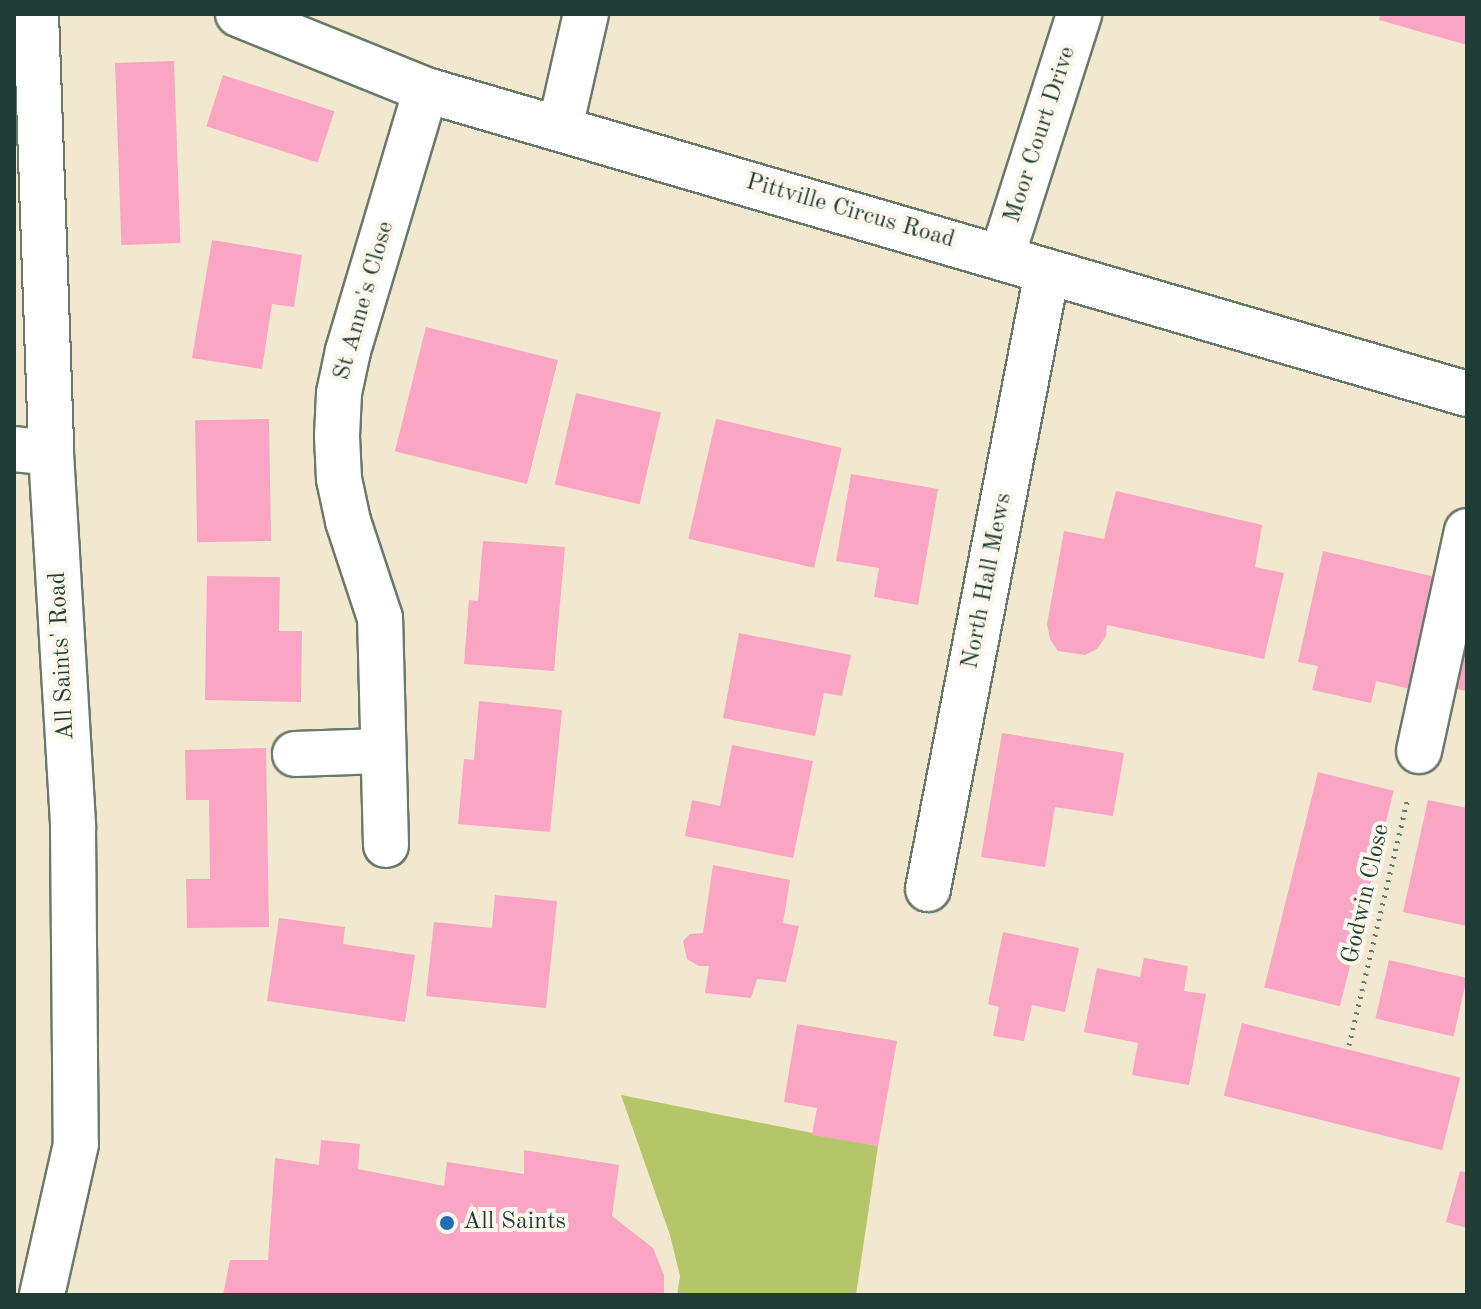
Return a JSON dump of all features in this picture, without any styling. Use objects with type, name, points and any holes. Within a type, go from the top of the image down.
[{"type":"street","name":"All Saints' Road","points":[[36,14],[33,451],[73,828],[76,1144],[42,1295]]},
{"type":"street","name":"Pittville Circus Road","points":[[238,14],[319,30],[426,90],[1467,394]]},
{"type":"street","points":[[560,128],[586,14]]},
{"type":"street","name":"Moor Court Drive","points":[[1002,256],[1079,14]]},
{"type":"street","name":"St Anne's Close","points":[[386,845],[381,751],[380,618],[348,521],[339,479],[339,393],[348,351],[426,90]]},
{"type":"street","name":"North Hall Mews","points":[[928,889],[1047,272]]},
{"type":"street","points":[[1419,751],[1467,531]]},
{"type":"street","points":[[295,754],[381,751]]},
{"type":"path","name":"Godwin Close","points":[[1349,1045],[1419,751]]},
{"type":"green space","points":[[621,1095],[878,1146],[856,1295],[677,1295],[680,1276],[670,1235]]},
{"type":"building","points":[[1381,14],[1467,14],[1467,45],[1379,20]]},
{"type":"building","points":[[174,61],[180,243],[121,245],[115,63]]},
{"type":"building","points":[[223,75],[334,111],[318,163],[206,126]]},
{"type":"building","points":[[212,240],[302,255],[294,307],[272,304],[262,369],[192,358]]},
{"type":"building","points":[[426,327],[558,360],[527,484],[395,451]]},
{"type":"building","points":[[576,393],[661,413],[640,504],[555,485]]},
{"type":"building","points":[[269,419],[271,541],[197,542],[195,420]]},
{"type":"building","points":[[716,419],[842,448],[814,568],[688,539]]},
{"type":"building","points":[[851,474],[938,489],[918,605],[874,597],[879,568],[836,561]]},
{"type":"building","points":[[1116,491],[1262,525],[1255,567],[1284,573],[1264,659],[1107,625],[1106,636],[1097,649],[1085,655],[1058,651],[1050,639],[1047,624],[1064,531],[1104,539]]},
{"type":"building","points":[[483,541],[565,547],[554,671],[464,664],[469,600],[478,601]]},
{"type":"building","points":[[1323,551],[1440,578],[1414,690],[1376,681],[1371,703],[1312,690],[1318,666],[1298,662]]},
{"type":"building","points":[[207,576],[280,577],[279,631],[302,631],[301,702],[205,700]]},
{"type":"building","points":[[1467,601],[1467,691],[1446,687]]},
{"type":"building","points":[[739,633],[851,655],[842,696],[824,693],[815,736],[723,718]]},
{"type":"building","points":[[479,701],[562,710],[550,832],[458,824],[464,759],[474,760]]},
{"type":"building","points":[[1002,733],[1124,753],[1113,816],[1055,807],[1045,867],[981,857]]},
{"type":"building","points":[[732,745],[813,761],[793,858],[685,836],[692,800],[720,806]]},
{"type":"building","points":[[266,748],[269,927],[187,928],[186,879],[210,879],[209,800],[186,800],[185,750]]},
{"type":"building","points":[[1318,772],[1394,791],[1340,1006],[1264,987]]},
{"type":"building","points":[[1428,800],[1467,808],[1467,926],[1403,912]]},
{"type":"building","points":[[713,865],[790,880],[783,923],[799,926],[786,982],[757,979],[751,998],[705,993],[709,966],[699,966],[687,959],[683,941],[690,934],[703,933]]},
{"type":"building","points":[[495,895],[557,901],[546,1008],[426,996],[434,922],[492,928]]},
{"type":"building","points":[[279,918],[345,927],[343,944],[415,955],[405,1022],[267,1001]]},
{"type":"building","points":[[1003,932],[1079,948],[1065,1012],[1032,1005],[1024,1041],[993,1036],[999,1007],[988,1004]]},
{"type":"building","points":[[1144,958],[1188,966],[1184,991],[1206,994],[1189,1085],[1132,1075],[1138,1043],[1084,1032],[1097,968],[1140,977]]},
{"type":"building","points":[[1389,960],[1467,978],[1453,1036],[1376,1018]]},
{"type":"building","points":[[1242,1023],[1460,1077],[1442,1150],[1224,1096]]},
{"type":"building","points":[[797,1024],[897,1041],[878,1146],[812,1135],[817,1108],[784,1102]]},
{"type":"building","name":"All Saints","points":[[321,1140],[360,1144],[358,1169],[444,1186],[447,1162],[524,1174],[524,1150],[619,1165],[612,1216],[653,1248],[664,1275],[664,1295],[223,1295],[230,1260],[268,1260],[275,1158],[319,1165]]},
{"type":"building","points":[[1460,1171],[1467,1173],[1467,1228],[1446,1222]]},
{"type":"place","name":"All Saints","points":[[447,1223]]}]
